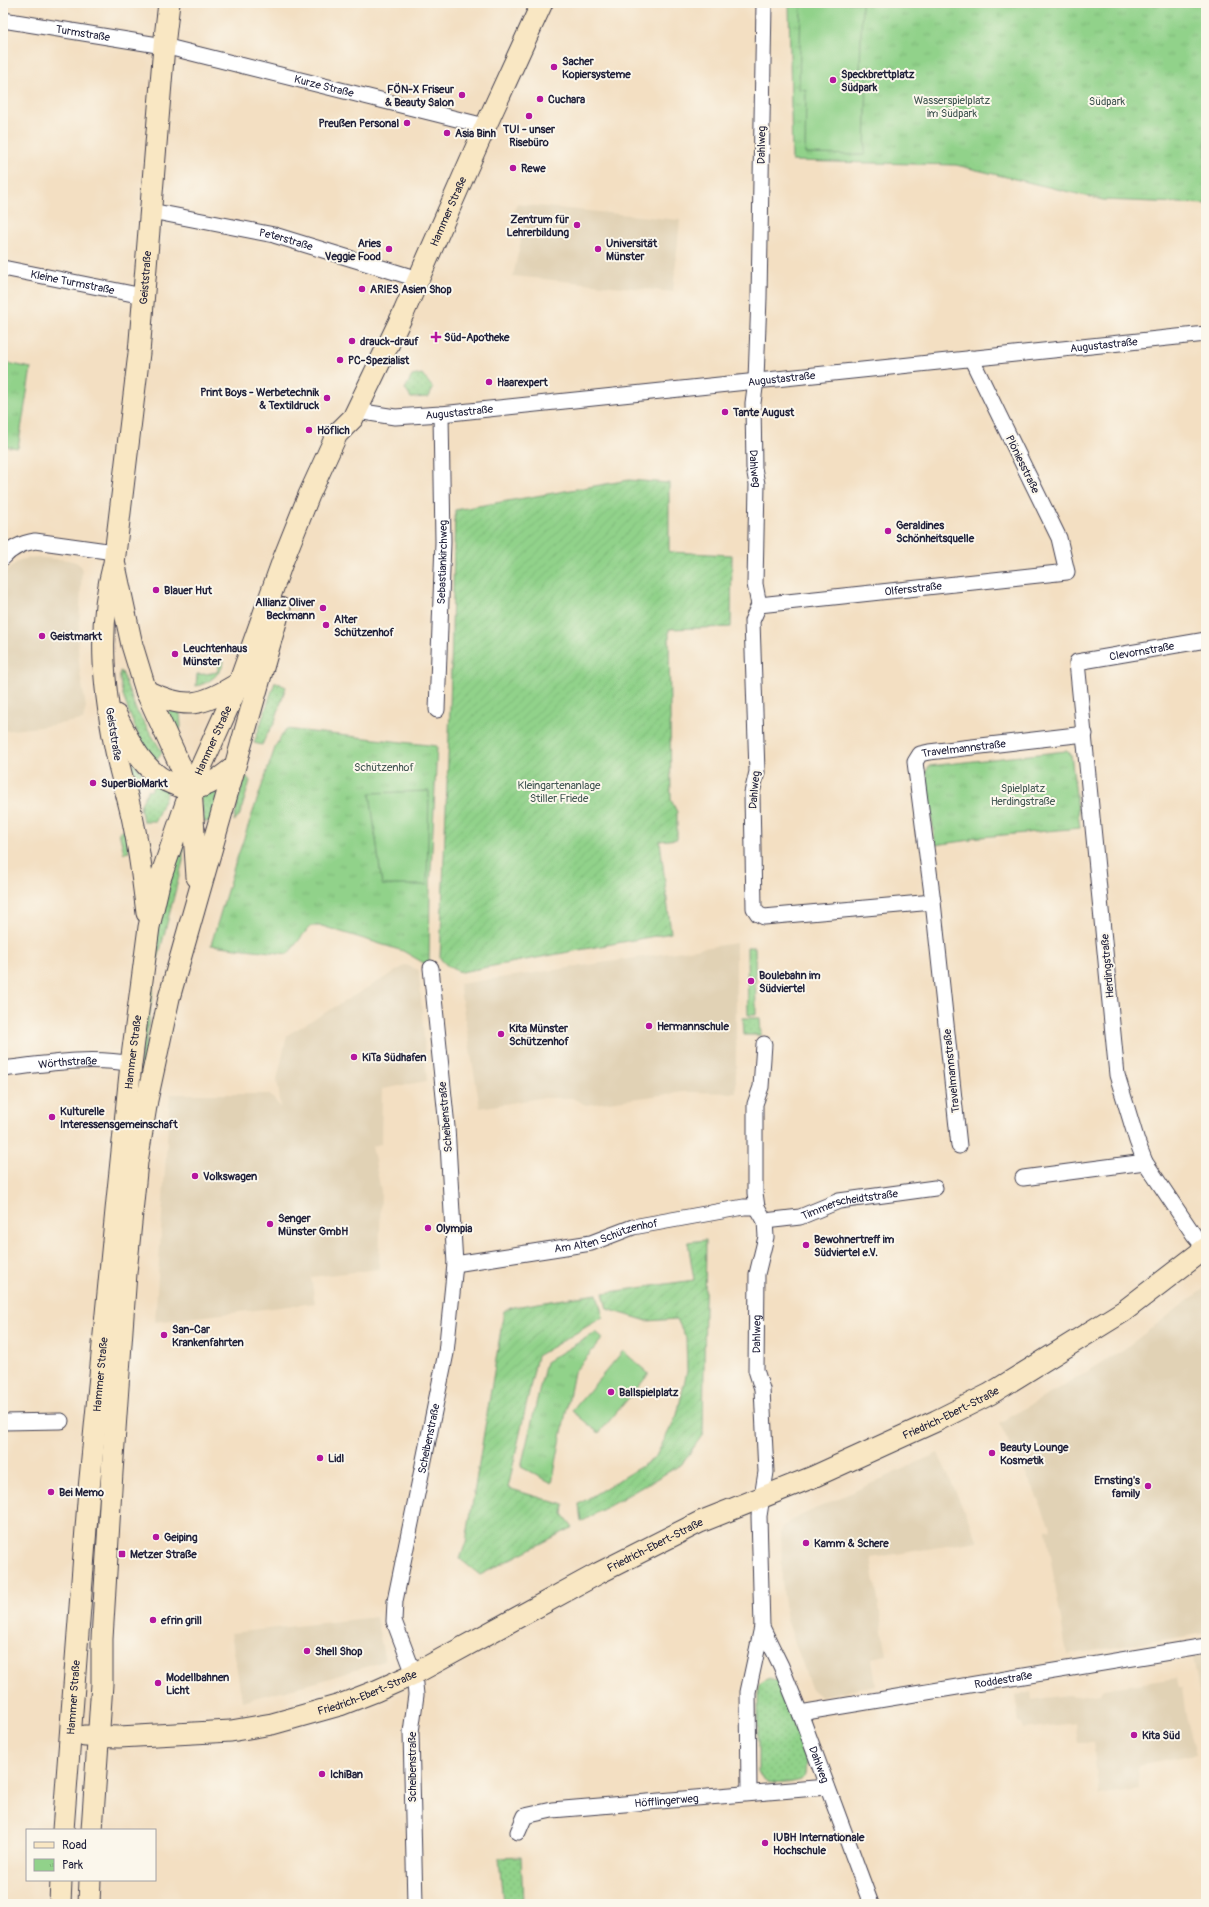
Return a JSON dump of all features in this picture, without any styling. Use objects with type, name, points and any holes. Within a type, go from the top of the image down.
[{"type":"main road","name":"Geiststraße","points":[[149,927],[137,841],[118,761],[103,659],[102,633],[114,558],[132,418],[169,3]]},
{"type":"main road","name":"Hammer Straße","points":[[355,414],[337,434],[299,520],[239,683],[191,789],[160,879],[149,927],[131,1064],[89,1490],[63,1826],[92,1827],[102,1684],[102,1639],[113,1460],[126,1274],[137,1162],[147,1100],[161,1031],[196,900],[289,577],[350,439],[355,414],[418,279],[485,126],[542,3]]},
{"type":"main road","name":"Geiststraße","points":[[114,558],[132,645],[146,691],[191,789],[197,868],[196,900]]},
{"type":"main road","points":[[146,691],[173,702],[195,703],[211,698],[239,683]]},
{"type":"main road","points":[[109,700],[133,746],[146,766],[163,780],[173,785],[191,789],[222,777],[234,767]]},
{"type":"main road","name":"Friedrich-Ebert-Straße","points":[[69,1734],[98,1737],[231,1731],[272,1724],[340,1705],[414,1674],[599,1573],[700,1522],[762,1496],[813,1477],[936,1421],[990,1394],[1124,1311],[1206,1248]]},
{"type":"main road","points":[[60,1904],[61,1881]]},
{"type":"main road","points":[[89,1904],[90,1881]]},
{"type":"street","name":"Dahlweg","points":[[764,3],[756,380],[753,403],[754,468],[757,484],[755,584],[758,605],[752,621],[757,772],[752,793],[754,908],[758,914],[764,917],[773,917],[933,902]]},
{"type":"street","name":"Turmstraße","points":[[3,20],[164,46]]},
{"type":"street","name":"Kurze Straße","points":[[164,46],[485,126]]},
{"type":"street","name":"Peterstraße","points":[[151,211],[274,235],[418,279]]},
{"type":"street","name":"Kleine Turmstraße","points":[[3,268],[143,296]]},
{"type":"street","name":"Augustastraße","points":[[355,414],[395,417],[441,414],[1206,334]]},
{"type":"street","name":"Plöniesstraße","points":[[971,358],[1059,538],[1068,572]]},
{"type":"street","name":"Sebastiankirchweg","points":[[437,710],[443,542],[441,414]]},
{"type":"street","points":[[3,558],[13,549],[24,543],[35,541],[114,558]]},
{"type":"street","name":"Olfersstraße","points":[[758,605],[1068,572]]},
{"type":"street","name":"Clevornstraße","points":[[1077,662],[1206,640]]},
{"type":"street","name":"Herdingstraße","points":[[1077,662],[1117,1075],[1145,1162],[1194,1235],[1206,1248]]},
{"type":"street","name":"Travelmannstraße","points":[[959,1146],[933,902],[915,768],[918,757],[929,752],[1085,734]]},
{"type":"street","name":"Scheibenstraße","points":[[415,1904],[411,1732],[416,1695],[414,1674],[394,1621],[395,1601],[446,1353],[455,1264],[446,1116],[431,968]]},
{"type":"street","name":"Dahlweg","points":[[749,1793],[748,1692],[762,1627],[759,1516],[766,1472],[762,1389],[756,1370],[756,1356],[757,1274],[766,1237],[765,1221],[757,1207],[755,1193],[755,1104],[761,1087],[764,1044]]},
{"type":"street","name":"Wörthstraße","points":[[3,1069],[59,1063],[113,1060],[131,1064]]},
{"type":"street","points":[[1023,1178],[1145,1162]]},
{"type":"street","name":"Timmerscheidtstraße","points":[[765,1221],[800,1217],[839,1201],[935,1188]]},
{"type":"street","name":"Am Alten Schützenhof","points":[[455,1264],[591,1243],[633,1227],[744,1207],[757,1207]]},
{"type":"street","points":[[3,1422],[61,1421]]},
{"type":"street","name":"Dahlweg","points":[[762,1627],[781,1666],[800,1713],[871,1904]]},
{"type":"street","name":"Roddestraße","points":[[800,1713],[1206,1646]]},
{"type":"street","name":"Höfflingerweg","points":[[518,1832],[525,1816],[552,1810],[827,1787]]},
{"type":"shaded area","name":"Universität Münster","points":[[517,204],[680,220],[673,292],[513,276],[525,222],[510,220]]},
{"type":"shaded area","name":"Geistmarkt","points":[[34,557],[68,560],[76,562],[82,567],[78,648],[80,673],[86,707],[83,720],[3,731],[4,673],[8,672],[6,623],[3,623],[3,577],[8,569],[20,560]]},
{"type":"shaded area","name":"Hermannschule","points":[[736,943],[736,1093],[684,1092],[586,1105],[572,1098],[540,1098],[480,1108],[459,984]]},
{"type":"shaded area","name":"Senger Münster GmbH","points":[[406,965],[419,970],[427,1081],[382,1089],[381,1144],[372,1146],[381,1191],[379,1269],[311,1277],[315,1303],[155,1322],[170,1094],[269,1094],[281,1107],[277,1080],[287,1035]]},
{"type":"shaded area","points":[[1206,1287],[1206,1633],[1067,1655],[1046,1532],[1046,1530],[1051,1529],[1033,1488],[999,1423],[1124,1349]]},
{"type":"shaded area","points":[[938,1453],[978,1541],[871,1558],[887,1655],[872,1658],[876,1686],[820,1696],[811,1688],[787,1620],[782,1581],[781,1533],[783,1528],[791,1520]]},
{"type":"shaded area","points":[[376,1617],[385,1661],[317,1682],[242,1701],[231,1633]]},
{"type":"shaded area","points":[[1206,1655],[1206,1736],[1193,1657]]},
{"type":"shaded area","name":"Kita Süd","points":[[1176,1678],[1178,1688],[1182,1688],[1186,1717],[1196,1754],[1138,1765],[1139,1789],[1099,1795],[1093,1742],[1078,1742],[1075,1723],[1023,1729],[1022,1723],[1019,1723],[1015,1696],[1031,1692],[1032,1700],[1067,1695],[1078,1696],[1100,1693],[1103,1689]]},
{"type":"green space","name":"Südpark","points":[[789,3],[1206,3],[1206,204],[1103,200],[956,165],[792,161]]},
{"type":"green space","name":"Speckbrettplatz Südpark","points":[[801,3],[862,3],[860,70],[867,71],[865,155],[805,154],[806,90],[799,89]]},
{"type":"green space","points":[[3,362],[31,368],[18,448],[3,446]]},
{"type":"green space","points":[[422,374],[433,388],[429,397],[411,398],[405,389],[412,376]]},
{"type":"green space","name":"Kleingartenanlage Stiller Friede","points":[[629,480],[669,483],[669,552],[732,555],[731,627],[669,629],[671,800],[677,812],[677,839],[660,841],[671,933],[461,972],[455,970],[449,967],[440,958],[450,709],[455,510]]},
{"type":"green space","points":[[221,660],[224,662],[220,671],[209,681],[196,686],[197,674],[217,672]]},
{"type":"green space","points":[[120,671],[122,672],[136,710],[162,752],[153,764],[137,732],[126,705],[122,692]]},
{"type":"green space","points":[[275,682],[286,687],[274,724],[262,745],[254,743]]},
{"type":"green space","points":[[168,712],[180,712],[181,727],[177,733],[168,715]]},
{"type":"green space","name":"Schützenhof","points":[[286,729],[437,746],[430,890],[429,966],[403,951],[322,926],[310,926],[288,954],[211,945],[234,867],[276,745]]},
{"type":"green space","points":[[126,750],[144,776],[139,783],[136,792]]},
{"type":"green space","name":"Spielplatz Herdingstraße","points":[[1066,751],[1071,754],[1080,828],[970,838],[971,840],[935,845],[926,772],[929,766]]},
{"type":"green space","points":[[246,776],[250,781],[239,817],[234,821],[238,800]]},
{"type":"green space","points":[[154,783],[168,790],[155,821],[143,821],[140,806],[148,790],[151,791]]},
{"type":"green space","points":[[219,788],[212,821],[204,822],[200,794]]},
{"type":"green space","points":[[429,791],[427,885],[382,885],[370,793]]},
{"type":"green space","points":[[126,830],[129,852],[124,853],[119,832]]},
{"type":"green space","points":[[183,840],[183,861],[155,970],[139,1103],[140,1057],[160,913]]},
{"type":"green space","name":"Boulebahn im Südviertel","points":[[747,947],[755,947],[756,1015],[748,1015]]},
{"type":"green space","points":[[743,1018],[760,1018],[761,1035],[744,1035]]},
{"type":"green space","points":[[706,1240],[703,1434],[682,1464],[581,1522],[579,1504],[655,1458],[677,1415],[687,1371],[686,1338],[677,1319],[647,1321],[607,1309],[603,1293],[694,1280],[688,1242]]},
{"type":"green space","points":[[597,1294],[603,1317],[537,1356],[508,1488],[564,1505],[563,1514],[573,1527],[480,1575],[460,1559],[466,1542],[504,1311],[513,1307]]},
{"type":"green space","points":[[596,1332],[603,1338],[574,1372],[552,1483],[521,1467],[546,1362]]},
{"type":"green space","name":"Ballspielplatz","points":[[623,1351],[649,1374],[599,1433],[572,1411]]},
{"type":"green space","points":[[769,1678],[779,1681],[782,1686],[807,1764],[806,1775],[801,1780],[789,1783],[770,1782],[765,1780],[758,1771],[758,1690],[759,1684]]},
{"type":"green space","points":[[521,1857],[523,1904],[503,1904],[499,1858]]},
{"type":"place","name":"Sacher Kopiersysteme","points":[[554,67]]},
{"type":"place","name":"Speckbrettplatz Südpark","points":[[833,80]]},
{"type":"place","name":"FÖN-X Friseur & Beauty Salon","points":[[462,95]]},
{"type":"place","name":"Cuchara","points":[[540,99]]},
{"type":"place","name":"TUI - unser Risebüro","points":[[529,116]]},
{"type":"place","name":"Preußen Personal","points":[[407,123]]},
{"type":"place","name":"Asia Binh","points":[[447,133]]},
{"type":"place","name":"Rewe","points":[[513,168]]},
{"type":"place","name":"Zentrum für Lehrerbildung","points":[[577,225]]},
{"type":"place","name":"Aries Veggie Food","points":[[389,249]]},
{"type":"place","name":"Universität Münster","points":[[598,249]]},
{"type":"place","name":"ARIES Asien Shop","points":[[362,289]]},
{"type":"place","name":"Süd-Apotheke","points":[[436,337]]},
{"type":"place","name":"drauck-drauf","points":[[352,341]]},
{"type":"place","name":"PC-Spezialist","points":[[340,360]]},
{"type":"place","name":"Haarexpert","points":[[489,382]]},
{"type":"place","name":"Print Boys - Werbetechnik & Textildruck","points":[[327,398]]},
{"type":"place","name":"Tante August","points":[[725,412]]},
{"type":"place","name":"Höflich","points":[[309,430]]},
{"type":"place","name":"Geraldines Schönheitsquelle","points":[[888,531]]},
{"type":"place","name":"Blauer Hut","points":[[156,590]]},
{"type":"place","name":"Allianz Oliver Beckmann","points":[[323,608]]},
{"type":"place","name":"Alter Schützenhof","points":[[326,625]]},
{"type":"place","name":"Geistmarkt","points":[[42,636]]},
{"type":"place","name":"Leuchtenhaus Münster","points":[[175,654]]},
{"type":"place","name":"SuperBioMarkt","points":[[93,783]]},
{"type":"place","name":"Boulebahn im Südviertel","points":[[751,981]]},
{"type":"place","name":"Hermannschule","points":[[649,1026]]},
{"type":"place","name":"Kita Münster Schützenhof","points":[[501,1034]]},
{"type":"place","name":"KiTa Südhafen","points":[[354,1057]]},
{"type":"place","name":"Kulturelle Interessensgemeinschaft","points":[[52,1117]]},
{"type":"place","name":"Volkswagen","points":[[195,1176]]},
{"type":"place","name":"Senger Münster GmbH","points":[[270,1224]]},
{"type":"place","name":"Olympia","points":[[428,1228]]},
{"type":"place","name":"Bewohnertreff im Südviertel e.V.","points":[[806,1245]]},
{"type":"place","name":"San-Car Krankenfahrten","points":[[164,1335]]},
{"type":"place","name":"Ballspielplatz","points":[[611,1392]]},
{"type":"place","name":"Beauty Lounge Kosmetik","points":[[992,1453]]},
{"type":"place","name":"Lidl","points":[[320,1458]]},
{"type":"place","name":"Ernsting's family","points":[[1148,1486]]},
{"type":"place","name":"Bei Memo","points":[[51,1492]]},
{"type":"place","name":"Geiping","points":[[156,1537]]},
{"type":"place","name":"Kamm & Schere","points":[[806,1543]]},
{"type":"place","name":"Metzer Straße","points":[[122,1554]]},
{"type":"place","name":"efrin grill","points":[[153,1620]]},
{"type":"place","name":"Shell Shop","points":[[307,1651]]},
{"type":"place","name":"Modellbahnen Licht","points":[[158,1683]]},
{"type":"place","name":"Kita Süd","points":[[1134,1735]]},
{"type":"place","name":"IchiBan","points":[[322,1774]]},
{"type":"place","name":"IUBH Internationale Hochschule","points":[[765,1843]]},
{"type":"park label","name":"Wasserspielplatz im Südpark","points":[[952,106]]}]
